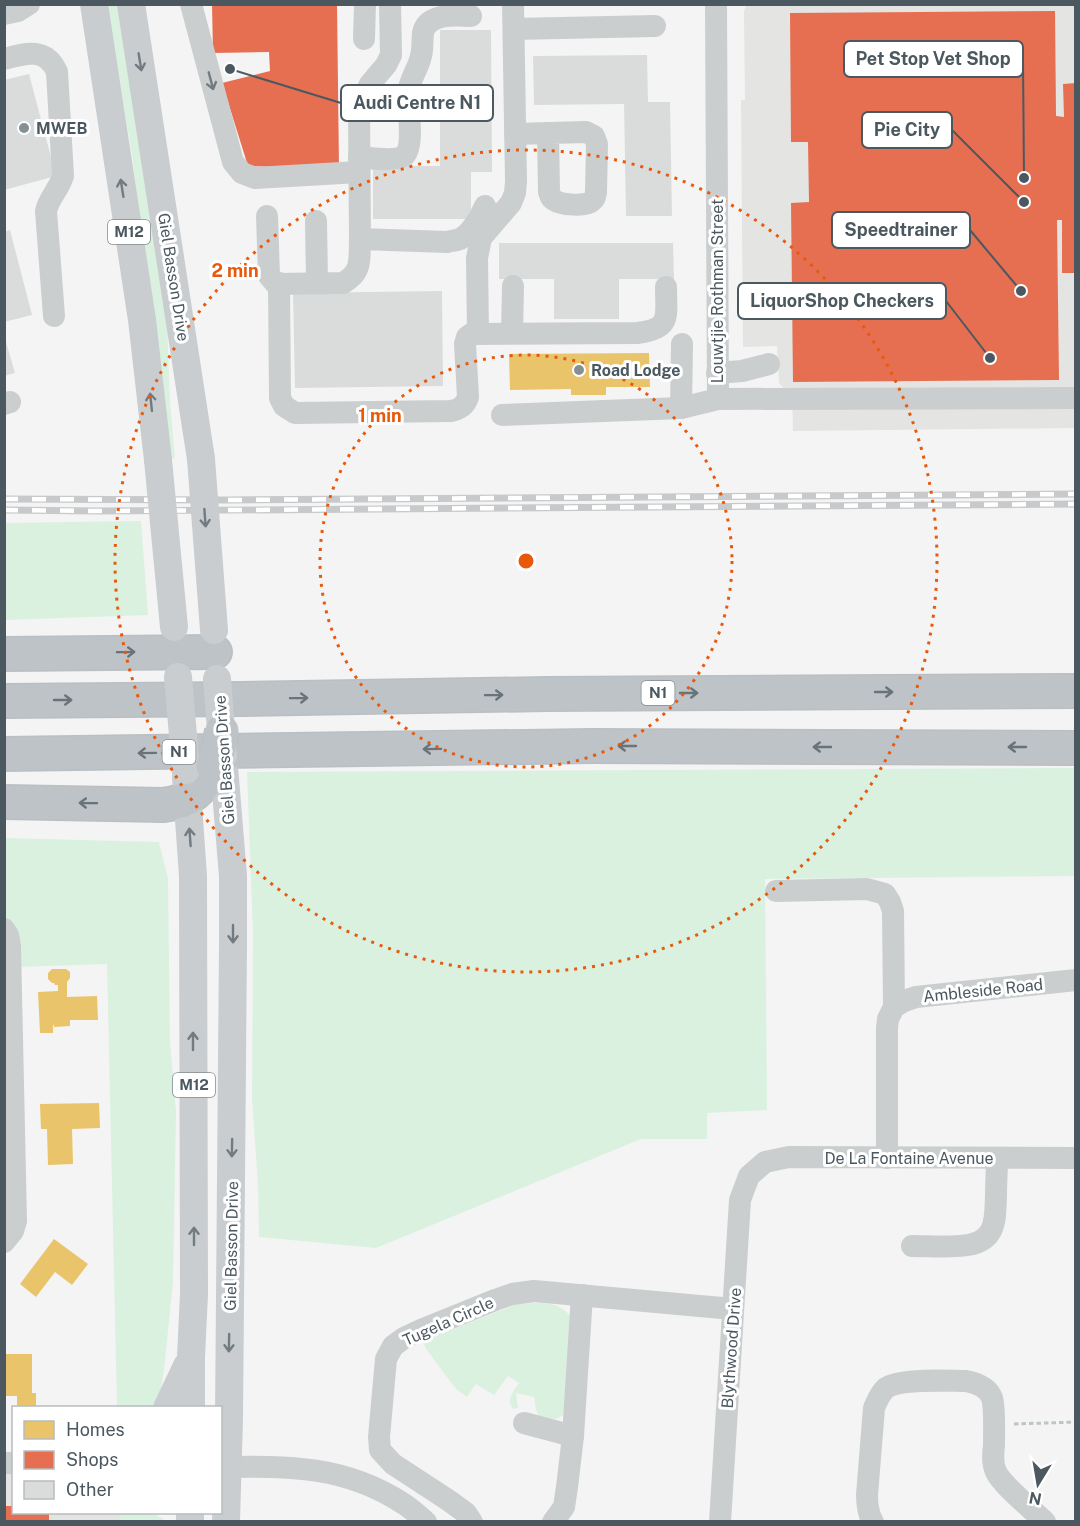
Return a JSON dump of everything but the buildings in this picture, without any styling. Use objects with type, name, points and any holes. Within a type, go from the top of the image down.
[{"type":"highway","points":[[4,654],[176,652],[216,654]]},
{"type":"highway","name":"N1","points":[[4,701],[559,694],[1076,691]]},
{"type":"highway","points":[[4,802],[173,804],[203,775],[222,731]]},
{"type":"highway","name":"N1","points":[[4,754],[592,746],[1076,748]]},
{"type":"main road","name":"Giel Basson Drive","points":[[94,4],[142,320],[176,652],[203,775],[233,876],[231,1253],[224,1467],[226,1521]]},
{"type":"main road","name":"Giel Basson Drive","points":[[131,4],[201,459],[222,731]]},
{"type":"main road","name":"Giel Basson Drive","points":[[191,1406],[194,1294],[193,876],[203,775]]},
{"type":"main road","points":[[168,1406],[191,1357]]},
{"type":"street","points":[[4,14],[18,11],[29,4]]},
{"type":"street","points":[[191,4],[233,162],[242,173],[255,178],[402,157],[407,153],[410,144],[408,92],[410,80],[422,52],[423,30],[432,20],[448,15],[471,16]]},
{"type":"street","points":[[364,4],[364,39]]},
{"type":"street","points":[[267,216],[269,276],[276,284],[343,282],[352,278],[359,264],[359,107],[370,84],[386,65],[391,55],[390,4]]},
{"type":"street","points":[[478,333],[478,247],[481,238],[507,210],[515,193],[513,4]]},
{"type":"street","name":"Louwtjie Rothman Street","points":[[716,4],[718,399],[1076,398]]},
{"type":"street","points":[[514,29],[655,26]]},
{"type":"street","points":[[4,59],[26,53],[40,55],[47,57],[57,72],[63,176],[48,202],[46,211],[54,316]]},
{"type":"street","points":[[515,134],[549,133]]},
{"type":"street","points":[[360,239],[447,242],[458,240],[466,235],[482,214],[485,206]]},
{"type":"street","points":[[316,221],[317,282]]},
{"type":"street","points":[[279,284],[280,398],[284,406],[295,413],[451,411],[458,409],[466,403],[468,397],[465,344],[467,337],[471,334],[651,332],[664,323],[666,287]]},
{"type":"street","points":[[512,333],[513,286]]},
{"type":"street","points":[[681,408],[682,344]]},
{"type":"street","points":[[717,373],[742,371],[769,364]]},
{"type":"street","points":[[502,415],[681,408],[718,399]]},
{"type":"street","points":[[776,891],[867,889],[885,894],[890,902],[894,1007],[888,1019],[887,1028],[888,1158]]},
{"type":"street","points":[[4,929],[10,946],[16,1221],[13,1231],[4,1242]]},
{"type":"street","name":"Ambleside Road","points":[[894,1007],[904,1000],[916,997],[1076,980]]},
{"type":"street","name":"De La Fontaine Avenue","points":[[749,1176],[765,1161],[789,1157],[1076,1158]]},
{"type":"street","points":[[912,1246],[966,1245],[987,1237],[995,1220],[997,1158]]},
{"type":"street","name":"Blythwood Drive","points":[[720,1521],[740,1200],[749,1176]]},
{"type":"street","name":"Tugela Circle","points":[[472,1521],[466,1513],[448,1500],[393,1464],[380,1450],[379,1437],[386,1359],[393,1346],[404,1338],[431,1326],[512,1294],[534,1291],[734,1309]]},
{"type":"street","points":[[553,1521],[564,1507],[573,1436],[582,1296]]},
{"type":"street","points":[[873,1521],[867,1504],[867,1496],[874,1408],[878,1398],[885,1389],[897,1383],[966,1381],[986,1389],[992,1398],[995,1471],[1045,1521]]},
{"type":"street","points":[[524,1423],[573,1436]]},
{"type":"street","points":[[224,1467],[286,1467],[336,1474],[383,1492],[426,1521]]},
{"type":"path","points":[[994,1425],[1076,1422]]},
{"type":"shaded area","points":[[746,5],[1075,5],[1075,428],[793,431],[792,391],[785,390],[779,383],[777,346],[743,347],[741,100],[745,100],[744,12]]},
{"type":"shaded area","points":[[4,1461],[12,1462],[12,1514],[120,1514],[120,1521],[5,1521]]},
{"type":"green space","points":[[107,5],[120,5],[167,317],[170,402],[175,458],[169,459],[132,155]]},
{"type":"green space","points":[[141,521],[148,615],[5,620],[5,523]]},
{"type":"green space","points":[[1075,768],[1075,876],[765,879],[767,1110],[707,1113],[707,1139],[641,1139],[376,1248],[259,1237],[252,1099],[253,933],[247,772]]},
{"type":"green space","points":[[5,838],[159,842],[168,878],[170,1041],[176,1112],[173,1282],[164,1370],[160,1393],[153,1406],[117,1406],[107,964],[18,967],[5,920]]},
{"type":"green space","points":[[517,1304],[558,1306],[570,1316],[566,1412],[551,1420],[539,1416],[534,1397],[516,1393],[518,1408],[513,1409],[510,1399],[519,1383],[508,1376],[494,1395],[476,1384],[467,1397],[456,1389],[426,1349],[423,1341]]},
{"type":"green space","points":[[120,1514],[157,1514],[163,1519],[163,1521],[120,1521]]},
{"type":"railway","points":[[4,499],[226,500],[1076,494]]},
{"type":"railway","points":[[4,510],[1076,504]]},
{"type":"place","name":"Audi Centre N1","points":[[230,69]]},
{"type":"place","name":"MWEB","points":[[24,128]]},
{"type":"place","name":"Pet Stop Vet Shop","points":[[1024,178]]},
{"type":"place","name":"Pie City","points":[[1024,202]]},
{"type":"place","name":"Speedtrainer","points":[[1021,291]]},
{"type":"place","name":"LiquorShop Checkers","points":[[990,358]]},
{"type":"place","name":"Road Lodge","points":[[579,370]]}]
